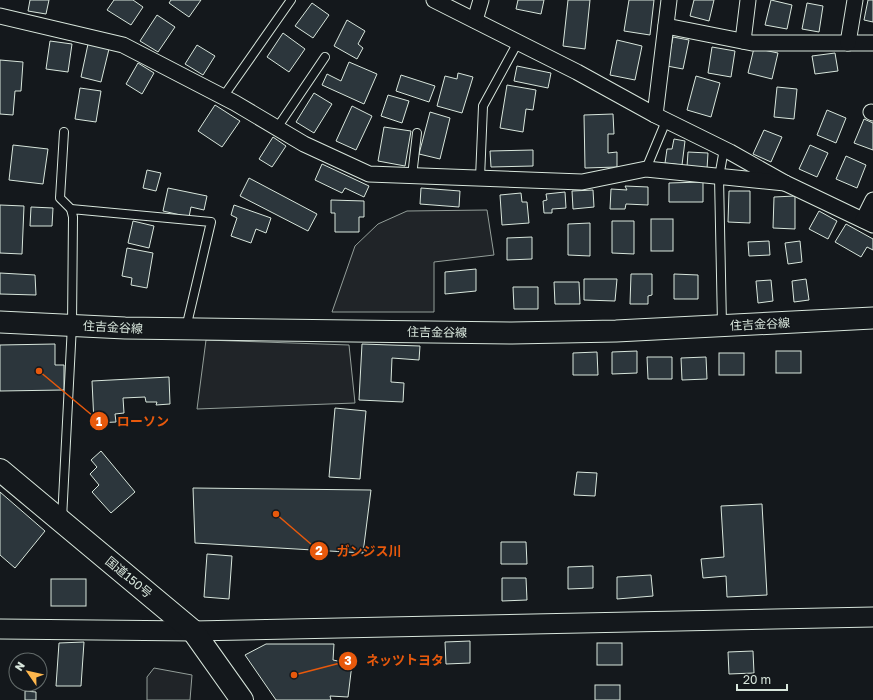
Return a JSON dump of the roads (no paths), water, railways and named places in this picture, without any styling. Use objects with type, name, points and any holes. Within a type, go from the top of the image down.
[{"type":"highway","name":"国道150号","points":[[0,470],[193,631],[242,700]]},
{"type":"main road","name":"住吉金谷線","points":[[0,322],[186,329],[512,333],[616,331],[873,318]]},
{"type":"street","points":[[434,0],[577,72],[661,118],[724,149],[785,183],[868,222],[873,200]]},
{"type":"street","points":[[475,20],[481,0]]},
{"type":"street","points":[[661,118],[666,26],[669,0]]},
{"type":"street","points":[[743,41],[748,0]]},
{"type":"street","points":[[848,43],[854,0]]},
{"type":"street","points":[[0,16],[122,45],[223,97],[304,144],[369,174],[582,182],[646,169],[785,183]]},
{"type":"street","points":[[666,26],[752,42],[873,43]]},
{"type":"street","points":[[0,629],[193,631],[873,617]]},
{"type":"lane","points":[[223,97],[291,0]]},
{"type":"lane","points":[[480,178],[484,106],[518,42]]},
{"type":"lane","points":[[277,128],[325,57]]},
{"type":"lane","points":[[646,169],[661,118]]},
{"type":"lane","points":[[62,522],[72,325],[73,218],[71,209],[60,198],[64,132]]},
{"type":"lane","points":[[412,176],[417,133]]},
{"type":"lane","points":[[722,326],[719,177],[724,149]]},
{"type":"lane","points":[[71,209],[211,222],[186,329]]},
{"type":"place","name":"ローソン","points":[[39,371]]},
{"type":"place","name":"ガンジス川","points":[[276,514]]},
{"type":"place","name":"ネッツトヨタ","points":[[294,675]]}]
